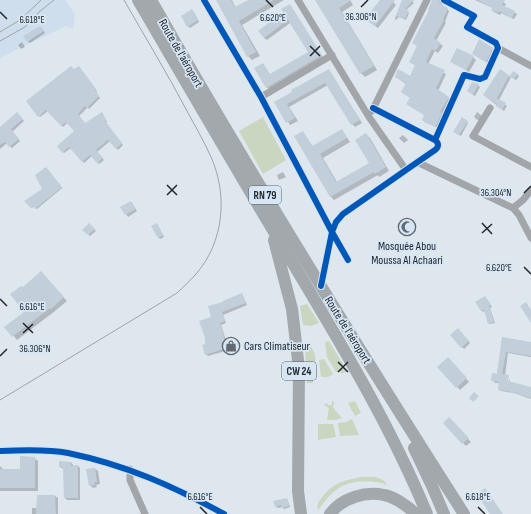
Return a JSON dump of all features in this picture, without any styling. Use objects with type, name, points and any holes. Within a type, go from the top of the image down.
[{"type":"highway","name":"Route de l'aéroport","points":[[138,0],[273,230]]},
{"type":"highway","name":"Route de l'aéroport","points":[[151,0],[244,160],[383,388],[464,514]]},
{"type":"highway","name":"CW 24","points":[[273,230],[274,242],[292,309],[299,369],[298,491],[301,514]]},
{"type":"highway","name":"RN 79","points":[[273,230],[347,355],[389,432],[427,514]]},
{"type":"highway","name":"RN 79","points":[[383,388],[426,472],[444,514]]},
{"type":"highway","points":[[330,514],[342,502],[372,494],[394,498],[416,514]]},
{"type":"street","points":[[204,0],[261,97],[348,260]]},
{"type":"street","points":[[298,0],[369,117],[406,170]]},
{"type":"street","points":[[369,117],[427,0]]},
{"type":"street","points":[[444,0],[474,16],[467,27],[496,43],[498,48],[531,66]]},
{"type":"street","points":[[435,140],[464,75],[480,79],[484,78],[498,48]]},
{"type":"street","points":[[261,97],[332,55]]},
{"type":"street","points":[[321,286],[332,232],[336,222],[343,214],[436,149],[438,144],[435,140],[373,108]]},
{"type":"street","points":[[490,108],[473,136],[531,168]]},
{"type":"street","points":[[417,162],[513,208],[519,215],[531,238]]},
{"type":"street","points":[[513,208],[523,200],[531,190]]},
{"type":"street","points":[[0,451],[66,453],[130,470],[181,491],[224,514]]},
{"type":"street","points":[[130,470],[130,480],[145,514]]},
{"type":"shaded area","points":[[0,0],[65,0],[75,14],[73,29],[66,26],[0,58]]},
{"type":"green space","points":[[263,117],[286,160],[263,174],[239,131]]},
{"type":"green space","points":[[307,304],[319,323],[311,326],[303,325],[300,306]]},
{"type":"green space","points":[[329,341],[347,371],[342,374],[340,371],[336,372],[327,357],[325,342]]},
{"type":"green space","points":[[305,345],[310,345],[315,354],[317,379],[313,379],[313,383],[307,383]]},
{"type":"green space","points":[[324,359],[333,374],[328,377],[321,377],[319,360]]},
{"type":"green space","points":[[332,401],[335,403],[333,405],[334,409],[342,418],[327,420],[329,408],[324,405],[326,403],[330,406]]},
{"type":"green space","points":[[355,401],[361,413],[355,416],[348,403]]},
{"type":"green space","points":[[352,419],[359,435],[340,436],[338,423],[346,422]]},
{"type":"green space","points":[[318,424],[333,424],[336,437],[318,440]]},
{"type":"green space","points":[[361,477],[379,478],[387,485],[367,481],[340,487],[332,493],[318,510],[317,506],[319,501],[331,488],[345,481]]},
{"type":"building","points":[[216,0],[231,0],[235,7],[248,0],[274,0],[239,21],[256,52],[247,57]]},
{"type":"building","points":[[315,0],[352,0],[339,8],[374,66],[360,74]]},
{"type":"building","points":[[380,0],[395,0],[375,26],[365,19]]},
{"type":"building","points":[[402,0],[414,0],[405,9],[409,10],[405,19],[397,16],[394,20]]},
{"type":"building","points":[[432,0],[439,0],[441,4],[448,8],[443,19],[444,20],[434,38],[441,43],[435,51],[432,49],[426,62],[445,70],[436,88],[449,97],[440,112],[442,113],[435,127],[422,120],[424,115],[406,104],[410,98],[401,92],[406,83],[395,77],[398,69],[410,76],[415,65],[409,62],[417,46],[412,43],[429,10]]},
{"type":"building","points":[[478,0],[505,0],[502,5],[515,11],[512,18],[499,11],[498,13],[491,10],[492,8]]},
{"type":"building","points":[[290,4],[322,55],[266,88],[254,68],[263,63],[270,74],[308,52],[288,20],[264,38],[258,31],[283,12],[281,9]]},
{"type":"building","points":[[192,9],[198,20],[187,27],[181,16]]},
{"type":"building","points":[[40,26],[44,31],[27,42],[23,36]]},
{"type":"building","points":[[479,39],[493,48],[486,62],[472,54]]},
{"type":"building","points":[[457,48],[474,56],[466,70],[450,62]]},
{"type":"building","points":[[71,66],[74,69],[79,66],[96,89],[95,90],[99,96],[87,108],[85,106],[78,114],[85,123],[102,112],[106,120],[105,121],[122,143],[116,149],[108,140],[96,150],[103,158],[97,163],[90,155],[82,162],[69,147],[62,153],[57,146],[74,131],[66,122],[61,126],[46,110],[38,117],[26,101]]},
{"type":"building","points":[[329,69],[360,120],[351,125],[325,83],[287,104],[295,118],[286,123],[274,102],[292,92],[291,90]]},
{"type":"building","points":[[500,69],[510,76],[513,71],[518,74],[514,79],[509,76],[497,98],[506,103],[502,110],[496,106],[497,104],[483,95]]},
{"type":"building","points":[[472,82],[479,84],[473,95],[467,91]]},
{"type":"building","points":[[17,112],[23,119],[11,129],[19,139],[9,147],[5,142],[0,145],[0,127]]},
{"type":"building","points":[[462,117],[468,121],[459,135],[453,132]]},
{"type":"building","points":[[342,129],[347,138],[320,154],[336,182],[369,163],[355,140],[366,133],[386,167],[375,174],[374,172],[330,197],[294,136],[303,131],[312,146]]},
{"type":"building","points":[[46,167],[62,187],[35,209],[33,206],[31,208],[24,201],[42,189],[35,175]]},
{"type":"building","points":[[131,201],[136,209],[125,215],[120,207]]},
{"type":"building","points":[[89,223],[95,229],[88,235],[82,230]]},
{"type":"building","points":[[157,223],[163,235],[158,238],[151,226]]},
{"type":"building","points":[[41,271],[64,297],[51,309],[50,308],[12,337],[4,327],[24,312],[10,294],[21,286],[23,287]]},
{"type":"building","points":[[242,293],[246,303],[222,312],[225,321],[220,323],[227,348],[205,355],[202,345],[205,344],[205,338],[199,321],[211,317],[208,306],[223,302]]},
{"type":"building","points":[[485,296],[491,305],[489,306],[494,322],[488,324],[484,310],[481,311],[475,302]]},
{"type":"building","points":[[526,302],[531,310],[531,323],[520,306]]},
{"type":"building","points":[[458,328],[469,341],[461,348],[450,335]]},
{"type":"building","points":[[502,337],[531,342],[531,356],[506,352],[502,374],[509,375],[508,381],[531,387],[531,398],[498,390],[499,382],[491,381],[492,373],[497,374]]},
{"type":"building","points":[[448,357],[467,378],[456,388],[437,367]]},
{"type":"building","points":[[474,392],[479,396],[473,402],[469,398]]},
{"type":"building","points":[[449,417],[469,438],[462,444],[443,423]]},
{"type":"building","points":[[20,456],[35,457],[35,488],[0,488],[0,469],[20,469]]},
{"type":"building","points":[[59,461],[71,462],[71,466],[78,465],[78,498],[64,498],[63,467],[59,467]]},
{"type":"building","points":[[95,468],[97,482],[94,482],[95,485],[89,486],[86,469]]},
{"type":"building","points":[[485,488],[503,514],[490,514],[477,494]]},
{"type":"building","points":[[37,495],[55,495],[56,514],[36,514]]},
{"type":"building","points":[[287,498],[289,506],[282,508],[281,505],[275,507],[273,501]]},
{"type":"tram line","points":[[0,32],[20,20],[41,0]]},
{"type":"tram line","points":[[0,41],[25,27],[39,12],[54,0]]},
{"type":"tram line","points":[[0,400],[177,293],[194,277],[205,261],[213,248],[218,233],[221,202],[220,187],[211,157],[172,83],[124,0]]},
{"type":"cycle path","points":[[204,0],[261,97],[348,260]]},
{"type":"cycle path","points":[[435,140],[464,75],[480,79],[485,77],[498,48],[496,43],[467,27],[474,16],[444,0]]},
{"type":"cycle path","points":[[321,286],[332,232],[336,222],[343,214],[435,150],[438,146],[435,140],[373,108]]},
{"type":"cycle path","points":[[0,451],[52,451],[89,458],[129,470],[149,478],[186,494],[224,514]]},
{"type":"place","name":"Mosquée Abou Moussa Al Achaari","points":[[407,227]]},
{"type":"place","name":"Cars Climatiseur","points":[[231,346]]}]
